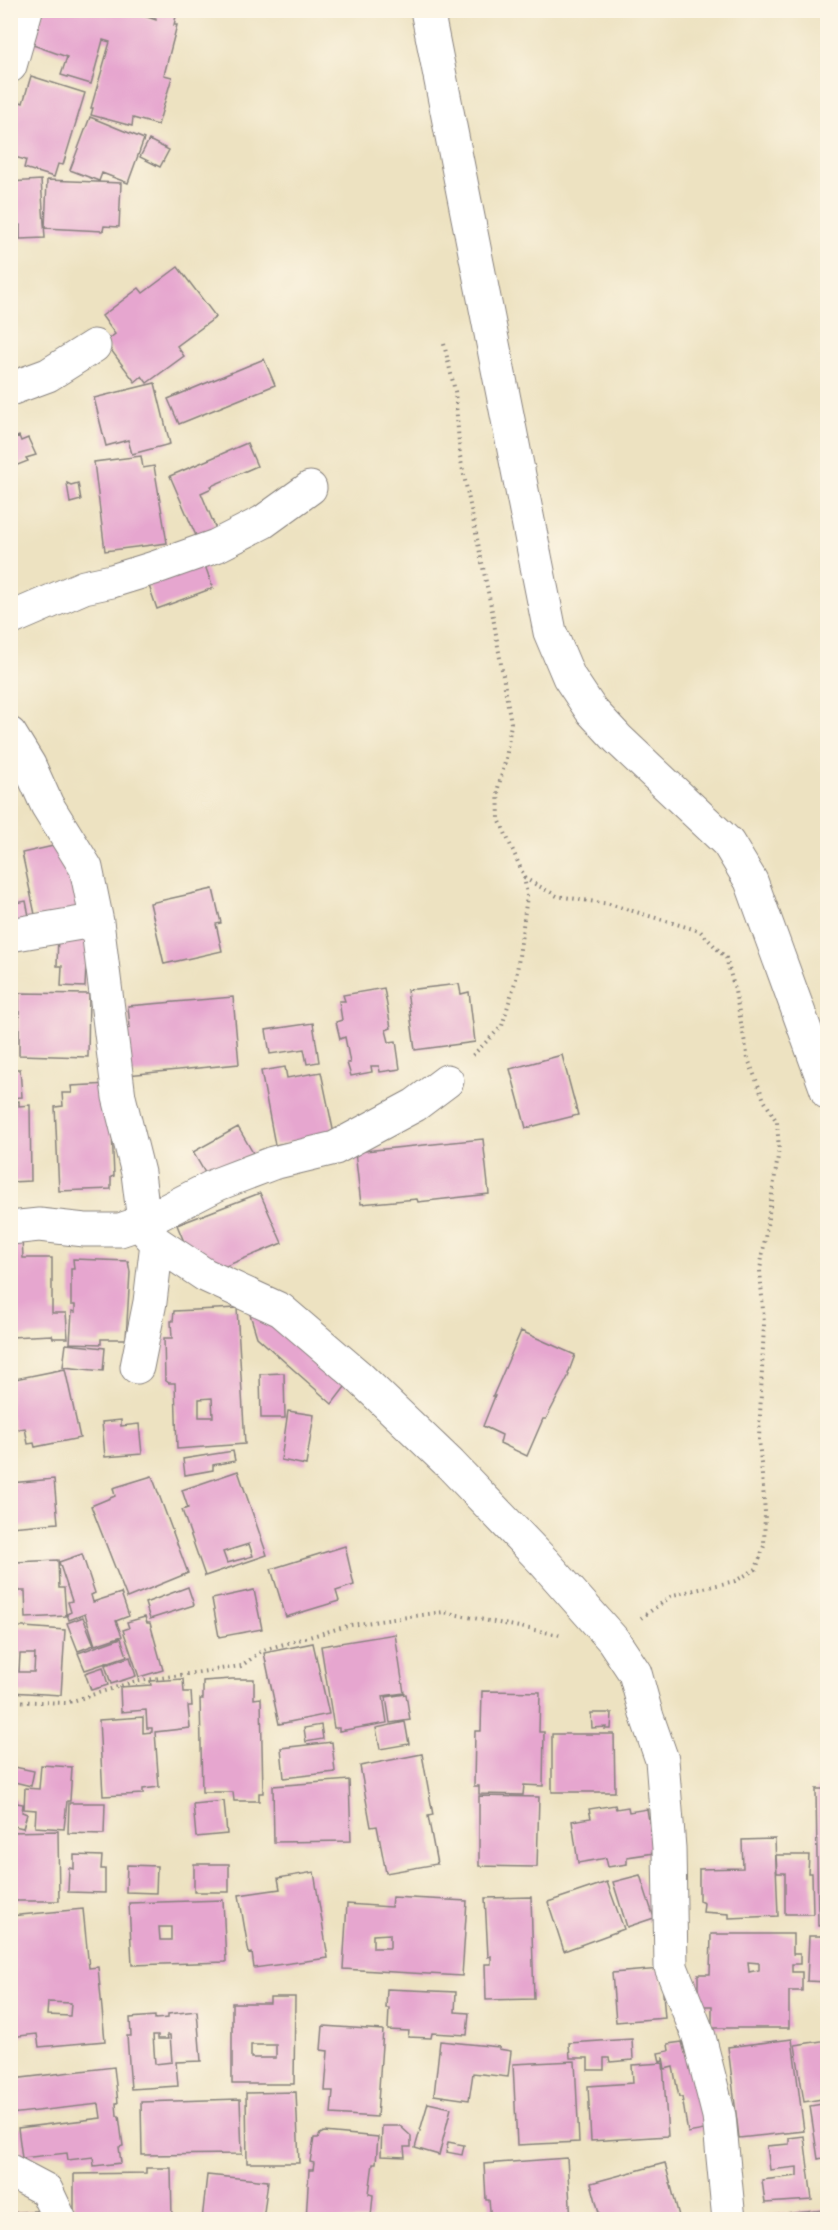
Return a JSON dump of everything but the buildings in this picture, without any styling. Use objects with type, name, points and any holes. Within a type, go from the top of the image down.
[{"type":"street","points":[[10,66],[26,10]]},
{"type":"street","points":[[427,10],[550,632],[569,677],[591,710],[618,739],[728,843],[751,881],[828,1093]]},
{"type":"street","points":[[10,388],[48,375],[94,345]]},
{"type":"street","points":[[10,619],[84,586],[144,572],[216,546],[263,522],[310,488]]},
{"type":"street","points":[[10,734],[29,765],[47,805],[86,868],[97,922],[119,1097],[150,1232],[150,1302],[137,1367]]},
{"type":"street","points":[[10,935],[97,922]]},
{"type":"street","points":[[150,1232],[218,1184],[273,1163],[335,1148],[415,1105],[447,1081]]},
{"type":"street","points":[[10,1228],[39,1225],[85,1230],[150,1232],[205,1275],[280,1310],[357,1376],[450,1464],[544,1562],[613,1640],[635,1673],[662,1760],[669,1848],[671,1967],[699,2037],[719,2116],[729,2220]]},
{"type":"street","points":[[10,2171],[46,2190],[60,2220]]},
{"type":"path","points":[[444,344],[455,391],[460,456],[492,611],[511,723],[506,759],[498,789],[498,819],[524,878],[527,897],[516,980],[502,1026],[447,1081]]},
{"type":"path","points":[[524,878],[556,897],[609,904],[700,931],[726,957],[748,1059],[764,1100],[777,1122],[779,1150],[760,1270],[764,1324],[759,1439],[765,1512],[764,1546],[756,1569],[735,1581],[673,1595],[641,1617],[645,1630],[635,1673]]},
{"type":"path","points":[[10,1701],[66,1703],[133,1682],[241,1666],[263,1650],[351,1625],[443,1612],[563,1635],[599,1624]]}]
